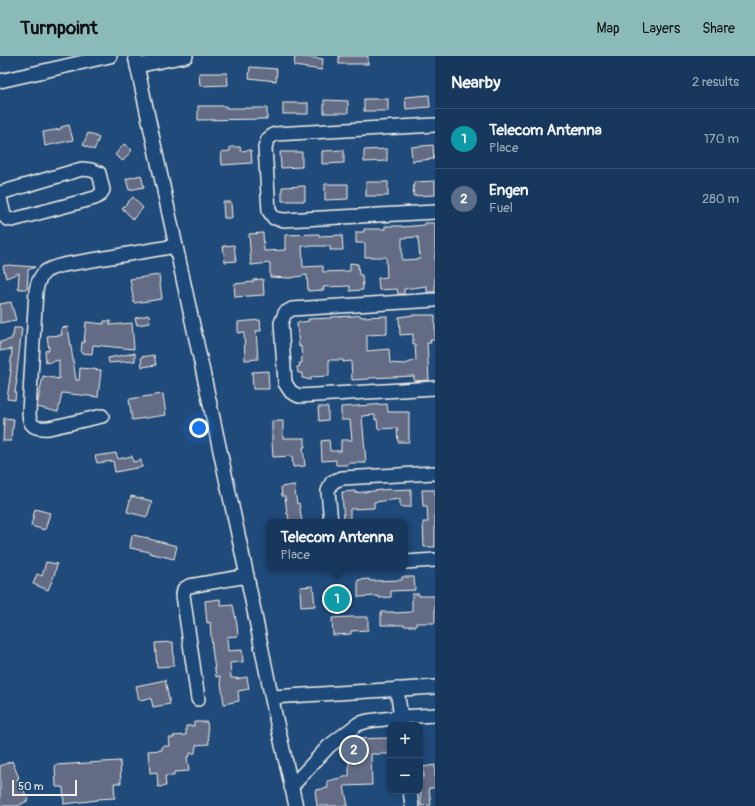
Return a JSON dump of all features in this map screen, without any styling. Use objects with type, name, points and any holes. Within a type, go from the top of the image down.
[{"type":"street","points":[[0,81],[110,56]]},
{"type":"street","points":[[186,56],[136,61],[296,806]]},
{"type":"street","points":[[435,125],[275,134],[268,139],[265,147],[269,211],[274,218],[284,220],[435,212]]},
{"type":"street","points":[[0,193],[82,169],[99,173],[103,190],[100,195],[94,198],[12,220],[7,219],[4,215],[0,198]]},
{"type":"street","points":[[102,416],[41,429],[35,427],[29,419],[36,290],[38,281],[43,273],[52,268],[63,265],[176,246]]},
{"type":"street","points":[[435,300],[292,309],[285,313],[281,323],[285,383],[291,392],[299,396],[435,388]]},
{"type":"street","points":[[331,519],[328,491],[332,482],[342,478],[435,474]]},
{"type":"street","points":[[408,562],[435,560]]},
{"type":"street","points":[[198,700],[183,596],[184,589],[189,586],[247,576]]},
{"type":"street","points":[[272,697],[435,687]]},
{"type":"street","points":[[398,689],[401,721]]},
{"type":"street","points":[[291,787],[329,746],[358,724],[368,721],[401,721],[435,715]]},
{"type":"street","points":[[410,794],[412,806]]},
{"type":"building","points":[[295,56],[323,59],[322,70],[294,66]]},
{"type":"building","points":[[339,56],[368,56],[368,64],[339,64]]},
{"type":"building","points":[[250,67],[277,69],[276,81],[249,78]]},
{"type":"building","points":[[199,73],[227,73],[228,85],[200,86]]},
{"type":"building","points":[[429,95],[430,107],[406,109],[405,97]]},
{"type":"building","points":[[364,99],[388,99],[388,111],[364,111]]},
{"type":"building","points":[[324,100],[348,101],[348,113],[324,113]]},
{"type":"building","points":[[283,103],[308,103],[308,114],[283,114]]},
{"type":"building","points":[[198,106],[267,108],[267,119],[198,120]]},
{"type":"building","points":[[69,125],[73,140],[45,146],[43,132],[61,129],[61,127]]},
{"type":"building","points":[[88,133],[99,138],[94,150],[83,145]]},
{"type":"building","points":[[124,144],[132,150],[123,161],[115,155]]},
{"type":"building","points":[[433,145],[434,159],[412,161],[411,147]]},
{"type":"building","points":[[230,147],[240,147],[241,151],[251,150],[252,163],[222,165],[221,152],[230,151]]},
{"type":"building","points":[[387,149],[387,161],[364,162],[364,150]]},
{"type":"building","points":[[344,150],[344,163],[322,164],[322,151]]},
{"type":"building","points":[[280,152],[302,152],[302,167],[281,168]]},
{"type":"building","points":[[141,175],[144,187],[129,190],[126,179]]},
{"type":"building","points":[[435,181],[435,195],[413,196],[414,182]]},
{"type":"building","points":[[366,182],[388,182],[388,196],[366,196]]},
{"type":"building","points":[[325,184],[348,184],[348,199],[325,200]]},
{"type":"building","points":[[305,186],[305,201],[282,201],[282,187]]},
{"type":"building","points":[[133,197],[143,208],[133,219],[122,208]]},
{"type":"building","points":[[223,202],[231,202],[232,218],[224,218]]},
{"type":"building","points":[[425,223],[435,223],[435,292],[427,292],[427,286],[404,289],[404,294],[398,294],[397,289],[379,290],[378,278],[387,277],[386,257],[365,257],[365,243],[356,243],[356,232],[364,232],[364,229],[385,229],[385,226],[402,227],[425,225]],"holes":[[[418,237],[420,259],[402,260],[402,238]]]},
{"type":"building","points":[[263,233],[264,251],[285,250],[285,235],[342,235],[343,250],[330,250],[330,246],[302,246],[303,267],[323,266],[323,272],[350,271],[350,263],[358,264],[359,275],[362,275],[363,290],[350,291],[350,286],[323,287],[324,290],[308,291],[307,275],[290,278],[270,277],[270,263],[251,265],[249,234]]},
{"type":"building","points":[[234,245],[236,261],[225,262],[223,246]]},
{"type":"building","points":[[3,266],[35,267],[28,270],[27,289],[18,289],[19,273],[6,278]]},
{"type":"building","points":[[159,275],[162,299],[134,303],[130,279]]},
{"type":"building","points":[[263,279],[264,295],[235,297],[234,284],[253,282],[253,280]]},
{"type":"building","points":[[11,302],[16,320],[0,323],[0,304]]},
{"type":"building","points":[[149,315],[150,323],[137,325],[135,318]]},
{"type":"building","points":[[360,315],[361,317],[387,316],[387,334],[367,335],[367,351],[389,349],[390,363],[405,364],[416,360],[415,344],[413,344],[413,334],[400,335],[399,317],[413,315],[435,315],[435,340],[430,340],[431,343],[427,343],[429,380],[414,381],[414,376],[352,380],[351,361],[343,362],[343,360],[329,360],[329,376],[311,377],[311,380],[302,378],[302,373],[298,373],[297,367],[300,366],[299,363],[302,363],[297,323],[309,321],[308,319]]},
{"type":"building","points":[[260,320],[261,331],[256,331],[258,359],[245,360],[244,332],[238,333],[238,322]]},
{"type":"building","points":[[104,321],[111,321],[110,325],[132,323],[134,349],[93,345],[92,354],[81,353],[82,342],[84,343],[86,322],[104,324]]},
{"type":"building","points":[[68,327],[76,380],[79,380],[80,368],[101,370],[98,397],[62,393],[58,412],[37,407],[43,376],[59,379],[59,360],[46,363],[45,351],[49,350],[47,336],[62,335],[61,328]]},
{"type":"building","points":[[14,328],[22,328],[15,400],[7,399],[12,349],[0,351],[0,342],[12,339]]},
{"type":"building","points":[[135,353],[135,361],[109,363],[108,358]]},
{"type":"building","points":[[154,355],[156,365],[142,367],[141,357]]},
{"type":"building","points":[[268,371],[269,389],[253,389],[252,372]]},
{"type":"building","points":[[163,394],[166,415],[132,420],[129,399]]},
{"type":"building","points":[[387,404],[388,412],[409,412],[409,442],[398,442],[397,428],[378,429],[375,415],[362,416],[366,463],[336,465],[336,460],[322,461],[321,441],[329,440],[330,451],[341,451],[341,440],[352,440],[350,420],[341,420],[341,407]]},
{"type":"building","points":[[318,407],[328,407],[328,420],[319,421]]},
{"type":"building","points":[[4,418],[14,419],[11,441],[3,441]]},
{"type":"building","points":[[272,421],[283,421],[283,438],[305,438],[305,447],[303,447],[305,466],[293,467],[292,456],[273,457]]},
{"type":"building","points":[[116,453],[118,459],[132,456],[133,462],[141,460],[142,467],[115,472],[113,461],[97,463],[95,456]]},
{"type":"building","points":[[294,485],[302,519],[289,519],[285,496],[282,496],[281,487]]},
{"type":"building","points":[[391,489],[411,489],[411,507],[400,507],[400,499],[374,502],[374,508],[350,509],[350,519],[344,519],[342,492],[355,491],[355,493]]},
{"type":"building","points":[[422,490],[435,490],[435,547],[424,547],[423,522],[428,522],[427,506],[423,506]]},
{"type":"building","points":[[131,496],[152,501],[147,517],[127,512]]},
{"type":"building","points":[[35,509],[50,513],[45,530],[31,526]]},
{"type":"building","points":[[132,535],[177,546],[174,559],[130,548]]},
{"type":"building","points":[[46,562],[57,564],[48,590],[33,584],[37,574],[42,576]]},
{"type":"building","points":[[402,577],[414,577],[415,590],[391,591],[391,597],[358,597],[358,580],[402,580]]},
{"type":"building","points":[[313,586],[315,606],[301,607],[300,587]]},
{"type":"building","points":[[412,594],[419,594],[419,596],[435,596],[435,623],[416,623],[416,626],[381,625],[381,612],[412,612]]},
{"type":"building","points":[[220,599],[221,606],[233,605],[237,625],[238,636],[227,637],[228,651],[242,650],[243,662],[230,663],[231,678],[236,679],[247,677],[249,689],[238,691],[239,701],[224,704],[220,676],[216,677],[210,622],[207,623],[205,601]]},
{"type":"building","points":[[368,617],[368,630],[351,631],[351,634],[333,635],[332,618]]},
{"type":"building","points":[[173,642],[174,666],[157,667],[155,643]]},
{"type":"building","points":[[165,680],[170,704],[153,707],[151,698],[139,700],[136,686]]},
{"type":"building","points":[[194,722],[207,722],[209,744],[196,745],[195,753],[190,753],[190,756],[187,757],[189,771],[174,772],[174,776],[165,776],[166,786],[158,787],[157,772],[150,773],[148,751],[162,750],[162,746],[170,746],[169,738],[174,738],[173,736],[186,735],[186,726],[194,726]]},
{"type":"building","points":[[387,738],[387,754],[371,754],[372,785],[344,786],[348,806],[317,806],[315,790],[328,788],[327,781],[349,776],[349,755],[340,755],[340,748],[351,739]]},
{"type":"building","points":[[12,761],[19,778],[17,779],[29,800],[18,806],[0,806],[0,766]]},
{"type":"building","points":[[120,761],[121,783],[114,783],[115,798],[64,804],[63,787],[56,787],[55,765]]},
{"type":"building","points":[[435,765],[435,788],[429,788],[431,805],[421,806],[421,794],[423,794],[424,777],[423,767]]},
{"type":"place","name":"Telecom Antenna","points":[[337,599]]},
{"type":"place","name":"Engen","points":[[354,750]]}]
